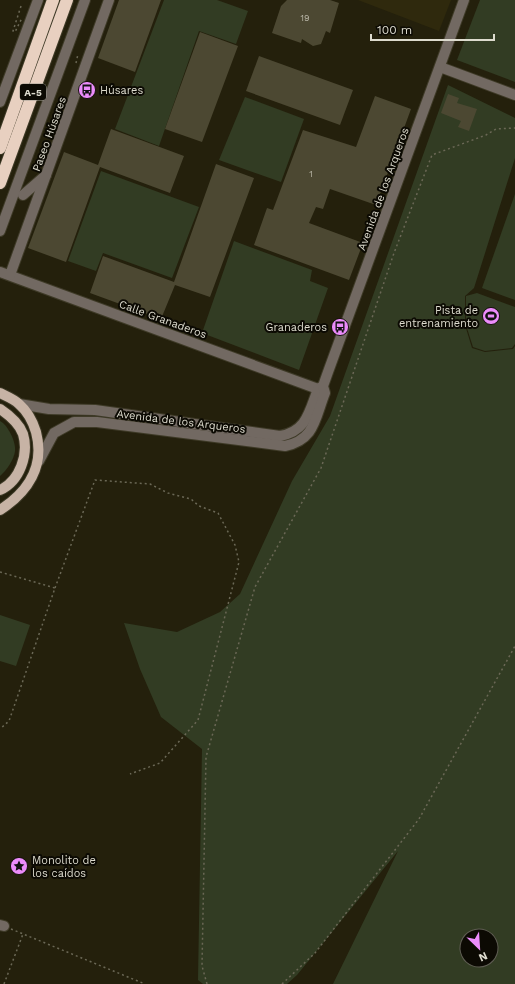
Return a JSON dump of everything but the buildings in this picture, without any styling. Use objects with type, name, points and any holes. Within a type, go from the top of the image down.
[{"type":"highway","name":"A-5","points":[[0,148],[53,0]]},
{"type":"highway","name":"A-5","points":[[0,183],[67,0]]},
{"type":"main road","points":[[0,393],[19,404],[33,422],[39,443],[39,461],[29,482],[16,498],[0,510]]},
{"type":"main road","points":[[0,409],[17,423],[22,433],[25,446],[21,467],[14,478],[0,490]]},
{"type":"street","points":[[0,102],[38,0]]},
{"type":"street","points":[[0,231],[85,0]]},
{"type":"street","name":"Paseo Húsares","points":[[5,274],[46,175],[109,0]]},
{"type":"street","name":"Avenida de los Arqueros","points":[[19,404],[48,409],[95,410],[280,436],[296,432],[303,425],[321,388],[464,0]]},
{"type":"street","points":[[440,67],[515,95]]},
{"type":"street","points":[[23,194],[46,175]]},
{"type":"street","name":"Calle Granaderos","points":[[5,274],[321,388]]},
{"type":"street","name":"Avenida de los Arqueros","points":[[39,461],[54,433],[74,422],[97,422],[285,446],[294,444],[303,440],[310,431],[325,393],[321,388]]},
{"type":"path","points":[[21,6],[13,31],[15,32],[20,17],[24,19]]},
{"type":"path","points":[[207,984],[202,966],[206,757],[254,587],[321,468],[394,253],[432,155],[486,135],[496,129],[515,128]]},
{"type":"path","points":[[0,728],[9,721],[55,588],[95,480],[150,484],[168,493],[191,499],[199,506],[218,513],[235,545],[239,562],[198,720],[160,763],[130,774]]},
{"type":"path","points":[[0,572],[55,588]]},
{"type":"path","points":[[282,984],[315,953],[419,819],[515,646]]},
{"type":"path","points":[[2,925],[145,984]]},
{"type":"path","points":[[4,984],[23,934]]},
{"type":"shaded area","points":[[358,0],[451,0],[439,31]]},
{"type":"green space","points":[[164,0],[217,0],[248,11],[236,44],[199,31],[159,146],[115,129]]},
{"type":"green space","points":[[480,0],[515,0],[515,82],[457,60]]},
{"type":"green space","points":[[448,85],[515,118],[515,158],[474,288],[465,296],[465,325],[472,348],[485,352],[513,349],[515,346],[515,984],[333,984],[398,851],[297,975],[287,984],[203,984],[198,980],[202,749],[161,717],[140,669],[124,623],[177,632],[220,612],[240,594],[292,481],[330,416]]},
{"type":"green space","points":[[245,97],[304,119],[281,182],[219,160]]},
{"type":"green space","points":[[101,171],[199,207],[172,278],[103,253],[96,271],[68,261]]},
{"type":"green space","points":[[515,194],[515,300],[482,288]]},
{"type":"green space","points":[[234,241],[312,270],[310,281],[328,288],[299,370],[202,333]]},
{"type":"green space","name":"Pista de entrenamiento","points":[[477,293],[515,307],[515,344],[512,348],[485,351],[473,347],[466,325],[466,296]]},
{"type":"green space","points":[[0,421],[6,426],[11,434],[15,451],[9,465],[0,476]]},
{"type":"green space","points":[[0,615],[30,625],[16,666],[0,661]]},
{"type":"place","name":"Húsares","points":[[87,90]]},
{"type":"place","name":"Pista de entrenamiento","points":[[491,316]]},
{"type":"place","name":"Granaderos","points":[[340,327]]},
{"type":"place","name":"Monolito de los caídos","points":[[19,866]]}]
